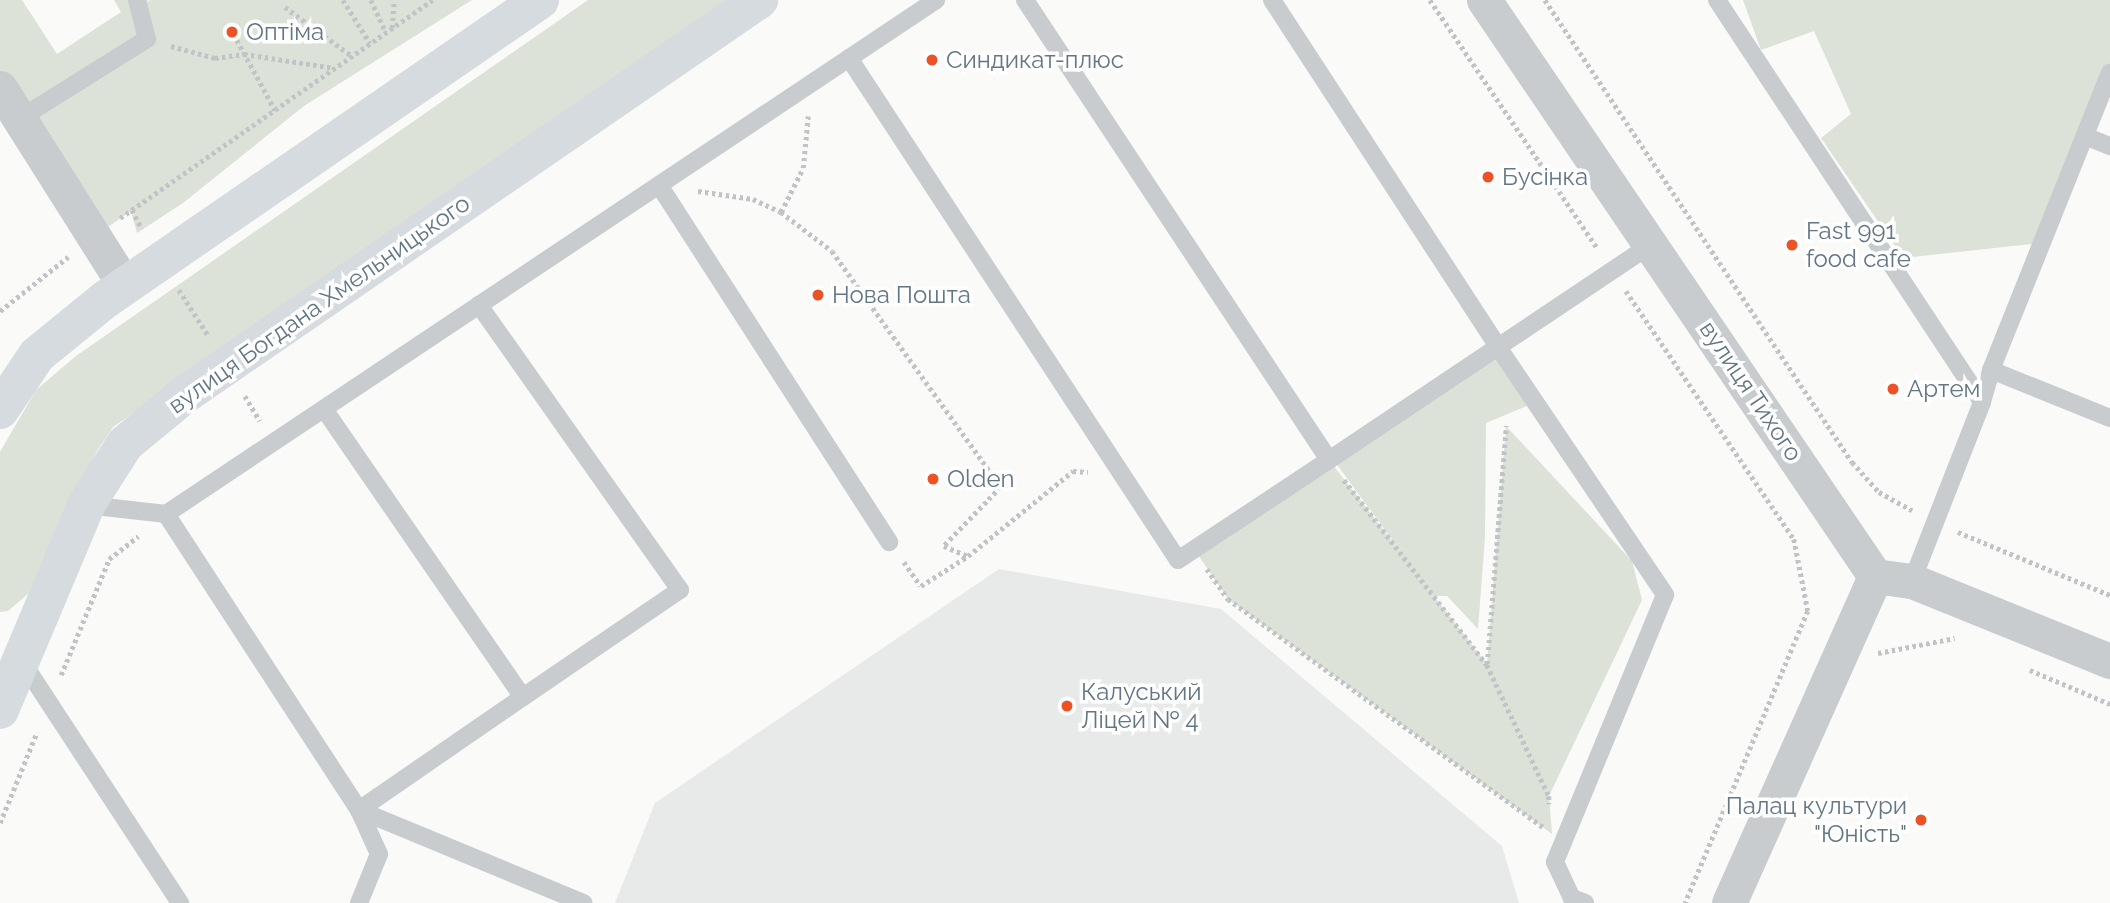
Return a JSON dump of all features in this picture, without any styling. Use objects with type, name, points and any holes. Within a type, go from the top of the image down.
[{"type":"street","points":[[0,410],[37,355],[125,286],[540,0]]},
{"type":"street","name":"вулиця Богдана Хмельницького","points":[[0,710],[11,654],[86,505],[125,443],[184,395],[759,0]]},
{"type":"street","name":"вулиця Тихого","points":[[1484,0],[1875,576]]},
{"type":"street","points":[[0,89],[92,238],[125,286]]},
{"type":"street","points":[[1729,903],[1875,576],[1912,581],[2110,661]]},
{"type":"lane","points":[[19,120],[147,38],[137,0]]},
{"type":"lane","points":[[86,505],[166,514],[936,0]]},
{"type":"lane","points":[[1025,0],[1329,460]]},
{"type":"lane","points":[[1272,0],[1498,347],[1665,595],[1555,862],[1572,898],[1585,903]]},
{"type":"lane","points":[[1717,0],[1982,402]]},
{"type":"lane","points":[[849,58],[1178,560],[1652,244]]},
{"type":"lane","points":[[1912,581],[1982,402],[1991,370],[2110,73]]},
{"type":"lane","points":[[2085,136],[2110,146]]},
{"type":"lane","points":[[659,185],[889,542]]},
{"type":"lane","points":[[359,810],[680,590],[479,305]]},
{"type":"lane","points":[[1991,370],[2110,418]]},
{"type":"lane","points":[[324,409],[523,697]]},
{"type":"lane","points":[[166,514],[359,810],[379,854],[359,903]]},
{"type":"lane","points":[[11,654],[24,668],[180,903]]},
{"type":"lane","points":[[359,810],[583,903]]},
{"type":"path","points":[[343,0],[370,43]]},
{"type":"path","points":[[371,0],[386,32]]},
{"type":"path","points":[[392,28],[394,0]]},
{"type":"path","points":[[0,311],[92,238],[432,0]]},
{"type":"path","points":[[1430,0],[1794,539],[1808,611],[1685,903]]},
{"type":"path","points":[[1545,0],[1852,462],[1879,492],[1933,522],[2110,595]]},
{"type":"path","points":[[285,6],[352,56]]},
{"type":"path","points":[[147,38],[215,58],[244,54],[334,68]]},
{"type":"path","points":[[237,40],[275,110]]},
{"type":"path","points":[[781,212],[803,168],[812,83]]},
{"type":"path","points":[[659,185],[753,199],[781,212],[832,251],[1001,487],[944,546],[968,556]]},
{"type":"path","points":[[132,210],[145,236]]},
{"type":"path","points":[[178,289],[213,342]]},
{"type":"path","points":[[240,387],[273,443]]},
{"type":"path","points":[[1487,665],[1506,426]]},
{"type":"path","points":[[1329,460],[1487,665],[1549,796],[1555,862]]},
{"type":"path","points":[[889,542],[921,586],[968,556],[1073,471],[1120,472]]},
{"type":"path","points":[[0,823],[109,559],[166,514]]},
{"type":"path","points":[[1194,549],[1228,599],[1552,834]]},
{"type":"path","points":[[1867,656],[1953,637],[1965,642]]},
{"type":"path","points":[[2025,668],[2110,704]]},
{"type":"shaded area","points":[[0,0],[22,0],[57,54],[121,12],[114,0],[149,0],[139,6],[151,0],[472,0],[304,106],[183,203],[137,233],[131,211],[92,238],[0,88]]},
{"type":"shaded area","points":[[588,0],[727,0],[113,427],[97,451],[28,594],[8,611],[0,612],[0,452],[36,390],[76,356]]},
{"type":"shaded area","points":[[1743,0],[2110,0],[2110,72],[2042,243],[1903,258],[1821,138],[1851,114],[1814,31],[1761,50]]},
{"type":"shaded area","points":[[1498,347],[1536,402],[1486,423],[1485,537],[1478,629],[1447,596],[1434,596],[1487,664],[1506,426],[1632,561],[1642,600],[1549,796],[1552,834],[1228,599],[1194,549],[1329,460],[1405,557],[1332,458]]},
{"type":"shaded area","name":"Калуський Ліцей № 4","points":[[999,569],[1221,609],[1502,846],[1519,903],[615,903],[655,803]]},
{"type":"place","name":"Оптіма","points":[[232,32]]},
{"type":"place","name":"Синдикат-плюс","points":[[932,60]]},
{"type":"place","name":"Бусінка","points":[[1488,177]]},
{"type":"place","name":"Fast 991 food cafe","points":[[1792,245]]},
{"type":"place","name":"Нова Пошта","points":[[818,295]]},
{"type":"place","name":"Артем","points":[[1893,389]]},
{"type":"place","name":"Olden","points":[[933,479]]},
{"type":"place","name":"Калуський Ліцей № 4","points":[[1067,706]]},
{"type":"place","name":"Палац культури \"Юність\"","points":[[1921,820]]}]
